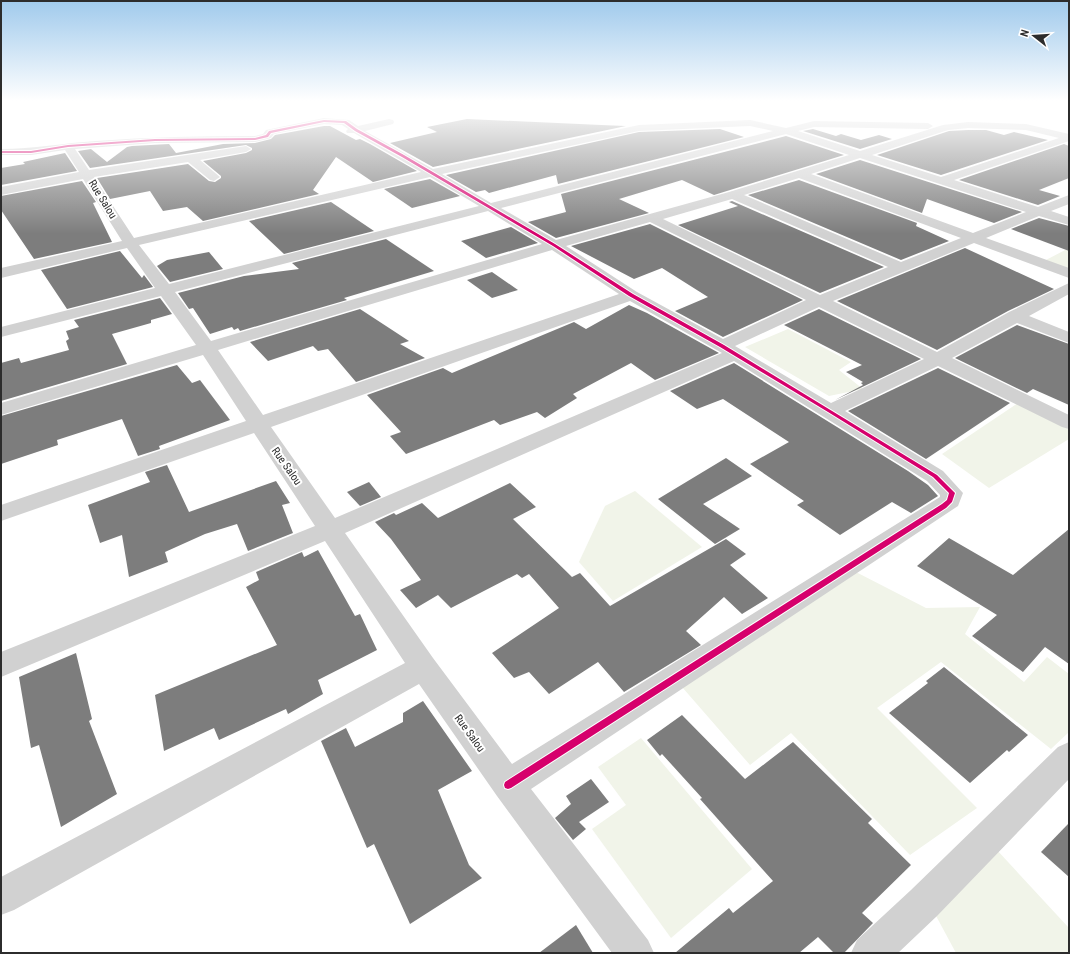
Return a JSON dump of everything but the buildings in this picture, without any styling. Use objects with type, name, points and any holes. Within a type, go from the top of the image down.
[{"type":"street","points":[[1,157],[68,146],[89,145]]},
{"type":"street","points":[[1,191],[88,174],[192,159],[269,145]]},
{"type":"street","points":[[383,145],[554,245],[631,296],[729,350],[830,411],[935,476],[952,493],[950,501],[508,785]]},
{"type":"street","points":[[1,273],[131,244],[431,173],[563,145]]},
{"type":"street","points":[[1,332],[732,145]]},
{"type":"street","points":[[829,145],[1069,221]]},
{"type":"street","points":[[1,409],[554,245],[734,195],[892,145]]},
{"type":"street","points":[[943,180],[1049,145]]},
{"type":"street","name":"Rue Salou","points":[[68,146],[88,174],[131,244],[208,348],[258,425],[332,529],[423,668],[508,785],[635,953]]},
{"type":"street","points":[[1,152],[31,152]]},
{"type":"street","points":[[192,159],[214,177]]},
{"type":"street","points":[[799,174],[1069,273]]},
{"type":"street","points":[[734,195],[902,268]]},
{"type":"street","points":[[1,666],[74,634],[332,529],[729,350],[818,301],[1069,199]]},
{"type":"street","points":[[651,218],[1069,423]]},
{"type":"street","points":[[830,411],[937,359],[1069,288]]},
{"type":"street","points":[[1,512],[631,296]]},
{"type":"street","points":[[1015,316],[1069,338]]},
{"type":"street","points":[[1,897],[423,668]]},
{"type":"street","points":[[870,953],[924,903],[1069,757]]},
{"type":"shaded area","points":[[1069,248],[1069,271],[1044,261]]},
{"type":"shaded area","points":[[788,329],[851,362],[839,370],[863,389],[829,396],[745,347]]},
{"type":"shaded area","points":[[1018,403],[1069,429],[1069,439],[989,488],[942,454]]},
{"type":"shaded area","points":[[635,491],[702,547],[613,601],[579,562],[605,506]]},
{"type":"shaded area","points":[[852,570],[926,608],[980,607],[965,634],[1024,682],[1047,657],[1069,674],[1069,732],[1051,749],[941,662],[877,708],[977,808],[910,855],[791,733],[750,765],[682,687]]},
{"type":"shaded area","points":[[641,738],[752,869],[671,938],[592,829],[626,805],[598,767]]},
{"type":"shaded area","points":[[996,849],[1069,928],[1069,953],[956,953],[935,914]]},
{"type":"cycle path","points":[[1,152],[31,152],[68,146],[89,145]]},
{"type":"cycle path","points":[[382,145],[554,245],[631,295],[722,346],[830,411],[935,476],[952,493],[950,501],[944,506],[508,785]]}]
